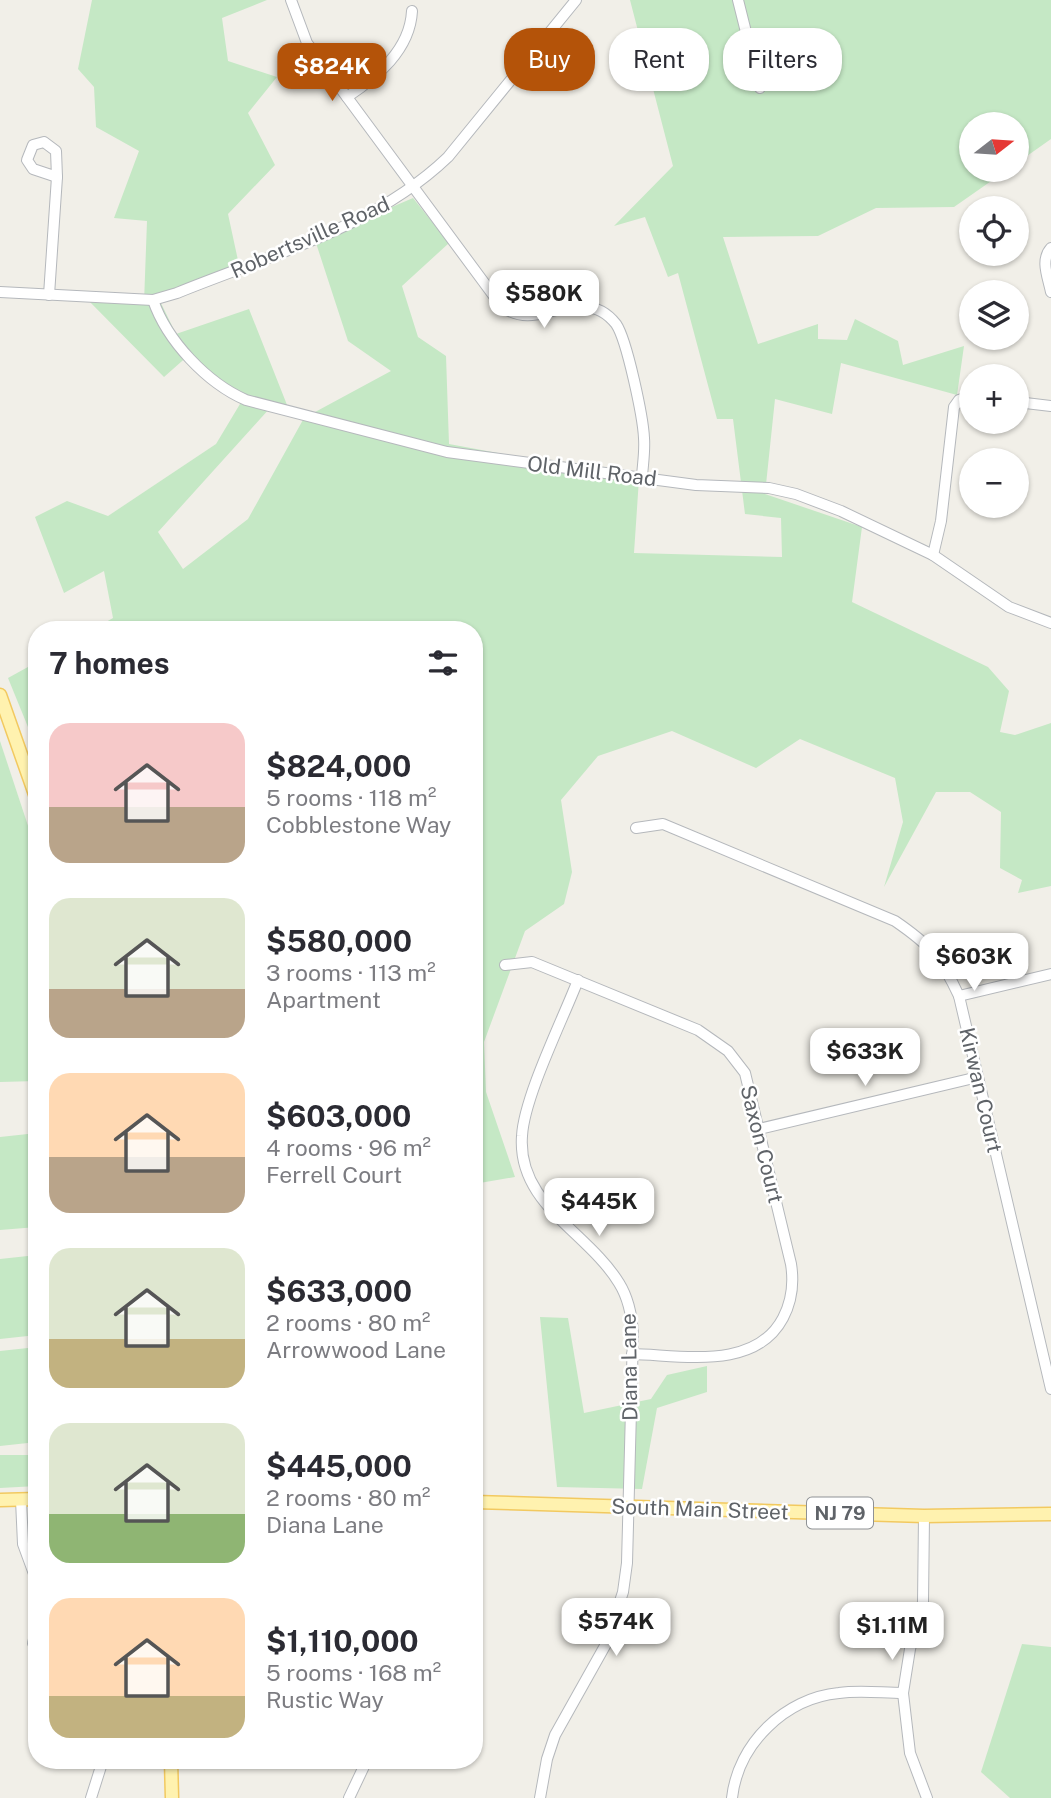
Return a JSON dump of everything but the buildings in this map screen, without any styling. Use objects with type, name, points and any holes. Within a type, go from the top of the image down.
[{"type":"main road","points":[[0,695],[28,774]]},
{"type":"main road","points":[[0,1500],[28,1500]]},
{"type":"main road","name":"South Main Street","points":[[483,1502],[924,1516],[1051,1514]]},
{"type":"main road","points":[[171,1769],[172,1798]]},
{"type":"street","points":[[291,0],[307,43],[502,307],[515,315],[529,317],[584,306],[601,311],[615,323],[622,337],[643,426],[642,476]]},
{"type":"street","name":"Robertsville Road","points":[[0,292],[153,300],[177,293],[357,220],[412,188],[462,142],[576,0]]},
{"type":"street","points":[[738,0],[745,28]]},
{"type":"street","points":[[346,97],[376,75],[399,48],[411,25],[412,11]]},
{"type":"street","points":[[49,295],[57,177]]},
{"type":"street","points":[[1049,250],[1045,266],[1051,292]]},
{"type":"street","name":"Old Mill Road","points":[[153,300],[165,326],[202,370],[224,389],[246,400],[447,452],[696,485],[769,488],[796,494],[841,511],[933,555],[1009,607],[1051,623]]},
{"type":"street","points":[[933,555],[941,521],[954,407],[959,400]]},
{"type":"street","points":[[1029,403],[1051,406]]},
{"type":"street","name":"Kirwan Court","points":[[636,828],[663,824],[895,921],[929,944],[959,996],[1051,1390]]},
{"type":"street","name":"Saxon Court","points":[[505,965],[533,962],[698,1030],[728,1051],[745,1073],[793,1276],[791,1299],[782,1320],[764,1340],[736,1354],[632,1354]]},
{"type":"street","points":[[959,996],[1051,974]]},
{"type":"street","name":"Diana Lane","points":[[540,1798],[547,1759],[555,1735],[606,1644],[618,1612],[626,1563],[632,1318],[619,1283],[543,1200],[527,1172],[522,1149],[527,1109],[578,980]]},
{"type":"street","points":[[760,1129],[978,1077]]},
{"type":"street","points":[[22,1500],[23,1544],[28,1558]]},
{"type":"street","points":[[924,1516],[923,1602],[910,1649],[903,1693],[910,1753],[928,1798]]},
{"type":"street","points":[[732,1798],[737,1776],[748,1752],[762,1732],[784,1713],[810,1699],[838,1693],[903,1693]]},
{"type":"street","points":[[91,1798],[100,1769]]},
{"type":"street","points":[[349,1798],[363,1769]]},
{"type":"green space","points":[[92,0],[267,0],[222,18],[228,61],[277,77],[248,113],[275,165],[228,214],[239,265],[159,299],[176,334],[249,309],[291,415],[270,408],[158,532],[183,569],[248,519],[304,418],[391,371],[348,341],[315,240],[413,198],[449,243],[402,286],[418,337],[446,356],[449,444],[639,479],[634,553],[782,557],[781,518],[745,514],[733,419],[717,419],[678,273],[668,277],[645,217],[614,226],[673,166],[654,91],[709,91],[709,28],[637,28],[630,0],[1051,0],[1051,139],[1029,155],[1029,112],[959,112],[959,182],[990,182],[970,196],[959,196],[959,204],[954,207],[876,208],[818,236],[723,237],[758,344],[818,324],[818,339],[847,340],[855,319],[898,341],[903,365],[959,348],[959,350],[963,350],[961,364],[959,364],[957,395],[841,363],[832,414],[775,399],[765,494],[862,527],[852,602],[988,667],[1009,691],[1000,732],[1015,735],[1051,723],[1051,886],[1018,893],[1022,880],[1000,868],[1001,812],[970,792],[936,792],[884,887],[903,822],[895,778],[800,739],[756,768],[672,731],[598,756],[561,800],[572,872],[564,904],[525,931],[484,1042],[486,1092],[515,1177],[483,1182],[483,621],[108,621],[113,618],[104,571],[64,593],[35,517],[67,501],[108,516],[216,444],[243,399],[190,354],[164,377],[87,299],[144,303],[147,221],[114,218],[139,151],[96,127],[94,87],[78,69]]},
{"type":"green space","points":[[28,667],[28,727],[8,678]]},
{"type":"green space","points":[[0,741],[28,826],[28,1081],[0,1082]]},
{"type":"green space","points":[[28,1134],[28,1228],[0,1230],[0,1137]]},
{"type":"green space","points":[[28,1256],[28,1336],[0,1339],[0,1259]]},
{"type":"green space","points":[[540,1317],[568,1318],[584,1413],[651,1399],[667,1375],[707,1366],[707,1392],[657,1408],[642,1489],[557,1487]]},
{"type":"green space","points":[[28,1348],[28,1443],[0,1446],[0,1351]]},
{"type":"green space","points":[[0,1455],[28,1455],[28,1486],[0,1488]]},
{"type":"green space","points":[[1022,1644],[1051,1647],[1051,1798],[1010,1798],[981,1772]]}]
